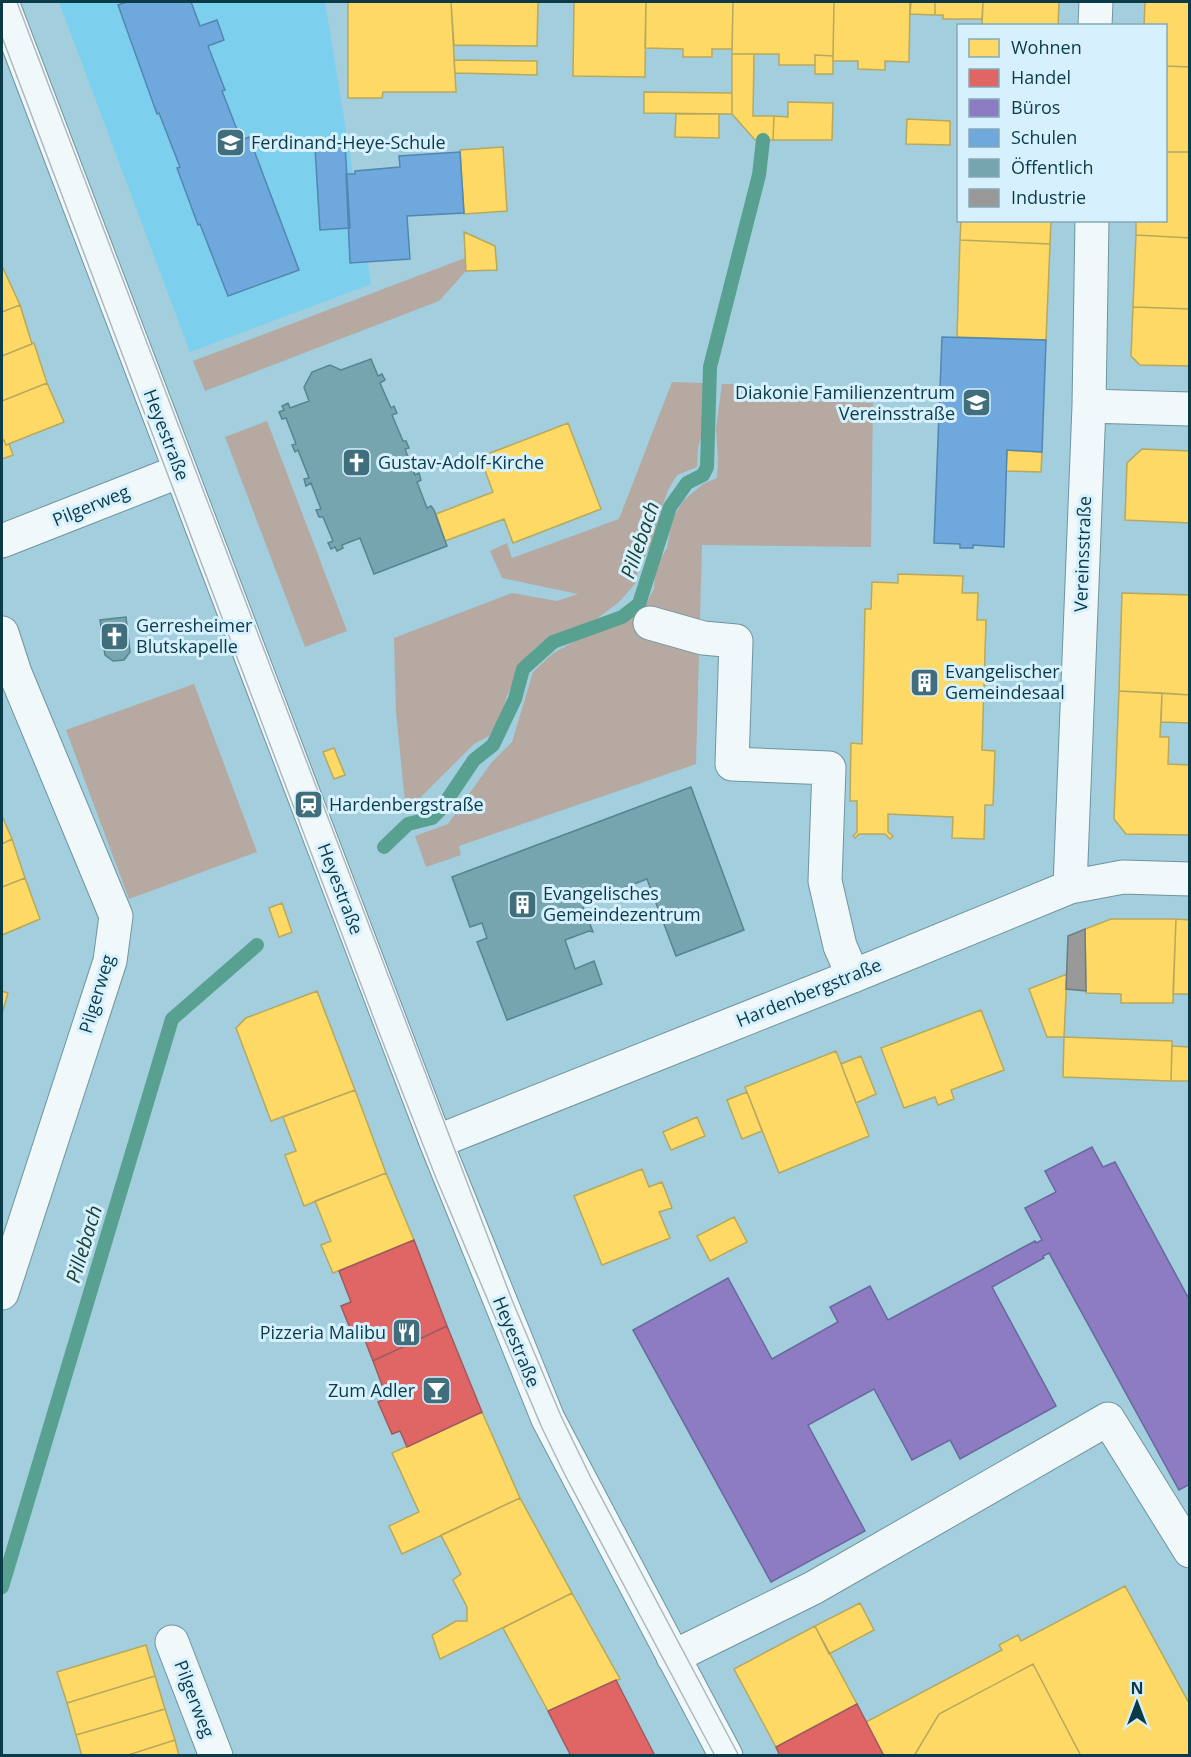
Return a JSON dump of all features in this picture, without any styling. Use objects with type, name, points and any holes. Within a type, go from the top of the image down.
[{"type":"street","name":"Heyestraße","points":[[2,2],[435,1142],[548,1419],[726,1755]]},
{"type":"street","points":[[1095,24],[1096,2]]},
{"type":"street","name":"Vereinsstraße","points":[[1070,887],[1089,406],[1092,222]]},
{"type":"street","points":[[1089,406],[1190,409]]},
{"type":"street","name":"Pilgerweg","points":[[2,541],[180,471]]},
{"type":"street","points":[[650,623],[704,638],[736,641],[732,764],[829,768],[825,881],[840,946],[853,976]]},
{"type":"street","name":"Pilgerweg","points":[[2,633],[15,673],[116,916],[110,961],[2,1293]]},
{"type":"street","name":"Hardenbergstraße","points":[[435,1142],[1070,887],[1123,878],[1190,879]]},
{"type":"street","points":[[673,1657],[813,1588],[1108,1419],[1190,1551]]},
{"type":"street","name":"Pilgerweg","points":[[172,1642],[216,1755]]},
{"type":"shaded area","name":"Ferdinand-Heye-Schule","points":[[59,2],[325,2],[371,284],[190,352]]},
{"type":"shaded area","points":[[465,258],[466,271],[439,301],[205,391],[193,361]]},
{"type":"shaded area","points":[[672,382],[703,383],[705,423],[698,448],[697,467],[677,475],[668,490],[660,513],[659,531],[638,569],[635,584],[619,602],[586,627],[549,639],[535,648],[524,660],[501,715],[489,736],[474,744],[406,812],[396,712],[394,638],[512,593],[557,601],[578,594],[502,578],[490,551],[507,543],[512,558],[619,519]]},
{"type":"shaded area","points":[[722,384],[743,384],[747,399],[873,403],[871,547],[702,545],[696,764],[459,846],[461,855],[426,867],[415,836],[448,824],[491,763],[512,742],[533,672],[552,654],[577,640],[625,622],[643,609],[654,589],[655,568],[667,548],[672,520],[683,501],[703,484],[717,478],[716,429]]},
{"type":"shaded area","points":[[267,421],[347,631],[305,647],[225,437]]},
{"type":"shaded area","points":[[194,684],[257,852],[129,899],[66,730]]},
{"type":"building: Wohnen","points":[[348,2],[451,2],[456,92],[383,92],[382,98],[348,98]]},
{"type":"building: Wohnen","points":[[451,2],[538,2],[537,46],[454,45]]},
{"type":"building: Wohnen","points":[[574,2],[646,2],[645,77],[573,76]]},
{"type":"building: Wohnen","points":[[646,2],[733,2],[732,49],[712,49],[712,57],[683,57],[683,49],[645,48]]},
{"type":"building: Wohnen","points":[[733,2],[834,2],[833,56],[815,55],[815,65],[779,65],[779,54],[732,54]]},
{"type":"building: Wohnen","points":[[834,2],[910,2],[909,62],[885,61],[885,70],[858,69],[858,61],[833,61]]},
{"type":"building: Wohnen","points":[[911,2],[935,2],[935,15],[910,14]]},
{"type":"building: Wohnen","points":[[935,2],[983,2],[982,19],[943,19],[943,15],[935,15]]},
{"type":"building: Wohnen","points":[[983,2],[1059,2],[1058,24],[982,24]]},
{"type":"building: Wohnen","points":[[1145,2],[1190,2],[1190,67],[1167,66],[1167,24],[1144,24]]},
{"type":"building: Wohnen","points":[[732,54],[754,54],[753,116],[774,116],[773,140],[755,140],[732,114]]},
{"type":"building: Wohnen","points":[[815,55],[833,56],[833,74],[815,74]]},
{"type":"building: Wohnen","points":[[454,60],[537,61],[537,75],[455,73]]},
{"type":"building: Wohnen","points":[[1167,66],[1190,67],[1190,152],[1167,152]]},
{"type":"building: Wohnen","points":[[644,92],[732,93],[732,114],[644,113]]},
{"type":"building: Wohnen","points":[[788,102],[833,103],[832,140],[773,140],[774,116],[788,117]]},
{"type":"building: Wohnen","points":[[676,114],[719,114],[719,138],[675,137]]},
{"type":"building: Wohnen","points":[[907,119],[950,121],[950,145],[906,144]]},
{"type":"building: Wohnen","points":[[503,147],[507,211],[464,214],[460,150]]},
{"type":"building: Wohnen","points":[[1167,152],[1190,152],[1190,238],[1136,235],[1136,222],[1167,222]]},
{"type":"building: Wohnen","points":[[961,222],[1051,222],[1050,244],[960,240]]},
{"type":"building: Wohnen","points":[[464,232],[495,246],[497,270],[466,271]]},
{"type":"building: Wohnen","points":[[1136,235],[1190,238],[1190,309],[1133,307]]},
{"type":"building: Wohnen","points":[[960,240],[1050,244],[1046,340],[957,337]]},
{"type":"building: Wohnen","points":[[2,269],[20,305],[2,312]]},
{"type":"building: Wohnen","points":[[20,305],[32,344],[2,356],[2,312]]},
{"type":"building: Wohnen","points":[[1133,307],[1190,309],[1190,366],[1140,365],[1131,356]]},
{"type":"building: Wohnen","points":[[34,343],[47,383],[2,401],[2,356]]},
{"type":"building: Wohnen","points":[[47,383],[64,422],[6,445],[4,440],[2,441],[2,401]]},
{"type":"building: Wohnen","points":[[568,423],[601,509],[513,543],[504,519],[445,541],[436,514],[493,492],[480,457]]},
{"type":"building: Wohnen","points":[[4,440],[6,445],[9,444],[13,455],[2,459],[2,441]]},
{"type":"building: Wohnen","points":[[1142,449],[1190,451],[1190,523],[1125,520],[1127,463]]},
{"type":"building: Wohnen","points":[[1007,450],[1042,452],[1041,472],[1006,471]]},
{"type":"building: Wohnen","name":"Evangelischer Gemeindesaal","points":[[898,574],[963,576],[962,593],[978,593],[977,620],[986,620],[982,750],[995,751],[993,805],[985,805],[984,839],[952,838],[953,817],[888,814],[888,832],[893,836],[890,839],[885,834],[859,834],[855,838],[853,836],[857,832],[857,801],[850,801],[851,743],[862,744],[865,609],[871,609],[872,582],[898,583]]},
{"type":"building: Wohnen","points":[[1122,593],[1190,595],[1190,695],[1119,691]]},
{"type":"building: Wohnen","points":[[1119,691],[1162,693],[1160,737],[1169,737],[1168,764],[1190,765],[1190,835],[1126,834],[1114,819]]},
{"type":"building: Wohnen","points":[[1162,693],[1190,695],[1190,723],[1161,722]]},
{"type":"building: Wohnen","points":[[334,748],[345,775],[334,779],[323,752]]},
{"type":"building: Wohnen","points":[[2,816],[12,839],[2,844]]},
{"type":"building: Wohnen","points":[[12,839],[25,878],[2,887],[2,844]]},
{"type":"building: Wohnen","points":[[25,878],[40,919],[2,935],[2,887]]},
{"type":"building: Wohnen","points":[[282,903],[292,932],[279,937],[269,908]]},
{"type":"building: Wohnen","points":[[1111,919],[1176,919],[1173,1003],[1121,1003],[1121,994],[1086,993],[1085,929]]},
{"type":"building: Wohnen","points":[[1176,919],[1190,920],[1190,994],[1173,994]]},
{"type":"building: Wohnen","points":[[1067,974],[1064,1037],[1047,1037],[1029,989]]},
{"type":"building: Wohnen","points":[[2,991],[8,993],[2,1014]]},
{"type":"building: Wohnen","points":[[317,991],[355,1090],[271,1121],[236,1028],[246,1018]]},
{"type":"building: Wohnen","points":[[981,1010],[1004,1070],[951,1090],[954,1099],[938,1105],[935,1097],[904,1108],[881,1048]]},
{"type":"building: Wohnen","points":[[1064,1037],[1172,1041],[1171,1081],[1063,1077]]},
{"type":"building: Wohnen","points":[[1172,1046],[1190,1047],[1190,1081],[1171,1081]]},
{"type":"building: Wohnen","points":[[836,1051],[869,1136],[779,1173],[745,1087]]},
{"type":"building: Wohnen","points":[[861,1056],[876,1094],[856,1103],[841,1064]]},
{"type":"building: Wohnen","points":[[355,1090],[386,1173],[304,1206],[285,1155],[296,1151],[283,1117]]},
{"type":"building: Wohnen","points":[[747,1092],[762,1131],[742,1139],[727,1100]]},
{"type":"building: Wohnen","points":[[697,1117],[705,1136],[671,1150],[663,1132]]},
{"type":"building: Wohnen","points":[[642,1169],[649,1187],[662,1182],[672,1208],[659,1212],[670,1238],[602,1265],[574,1196]]},
{"type":"building: Wohnen","points":[[386,1173],[414,1240],[333,1273],[321,1245],[331,1241],[315,1201]]},
{"type":"building: Wohnen","points":[[734,1217],[747,1242],[710,1261],[697,1236]]},
{"type":"building: Wohnen","points":[[482,1412],[520,1498],[402,1554],[389,1526],[419,1512],[392,1453]]},
{"type":"building: Wohnen","points":[[520,1498],[572,1593],[440,1659],[432,1635],[456,1621],[467,1621],[467,1607],[453,1580],[461,1574],[441,1535]]},
{"type":"building: Wohnen","points":[[1125,1586],[1190,1705],[1190,1756],[1081,1756],[1033,1664],[939,1714],[914,1756],[884,1756],[866,1722],[1002,1650],[999,1645],[1018,1635],[1021,1641]]},
{"type":"building: Wohnen","points":[[572,1593],[620,1679],[548,1711],[503,1628]]},
{"type":"building: Wohnen","points":[[860,1603],[874,1630],[829,1654],[815,1626]]},
{"type":"building: Wohnen","points":[[815,1626],[857,1704],[776,1747],[734,1669]]},
{"type":"building: Wohnen","points":[[146,1645],[155,1676],[67,1703],[57,1672]]},
{"type":"building: Wohnen","points":[[1033,1664],[1081,1756],[914,1756],[939,1714]]},
{"type":"building: Wohnen","points":[[155,1676],[165,1709],[76,1735],[67,1703]]},
{"type":"building: Wohnen","points":[[165,1709],[175,1740],[125,1756],[82,1756],[76,1735]]},
{"type":"building: Wohnen","points":[[175,1740],[179,1756],[125,1756]]},
{"type":"building: Handel","points":[[414,1240],[447,1326],[373,1361],[361,1330],[352,1333],[341,1306],[351,1302],[339,1271]]},
{"type":"building: Handel","points":[[447,1326],[482,1412],[407,1447],[400,1431],[392,1434],[378,1402],[387,1398],[373,1361]]},
{"type":"building: Handel","points":[[616,1680],[655,1756],[571,1756],[548,1711]]},
{"type":"building: Handel","points":[[857,1704],[884,1756],[780,1756],[776,1747]]},
{"type":"building: Büros","points":[[1092,1147],[1103,1167],[1115,1162],[1190,1301],[1190,1484],[1179,1490],[1049,1253],[992,1287],[1056,1406],[960,1459],[950,1440],[912,1460],[874,1389],[808,1425],[865,1531],[771,1582],[633,1330],[728,1278],[772,1359],[838,1322],[830,1307],[870,1286],[888,1320],[1035,1241],[1036,1243],[1042,1240],[1025,1208],[1056,1192],[1045,1171]]},
{"type":"building: Schulen","points":[[127,2],[191,2],[200,26],[217,20],[224,40],[208,46],[225,90],[222,91],[241,140],[249,137],[299,270],[228,296],[200,224],[198,225],[177,168],[180,167],[159,113],[157,114],[118,5]]},
{"type":"building: Schulen","points":[[345,145],[350,228],[320,230],[315,148]]},
{"type":"building: Schulen","points":[[460,152],[464,213],[407,216],[410,259],[350,263],[346,174],[355,174],[355,171],[400,167],[399,156]]},
{"type":"building: Schulen","points":[[942,337],[1046,340],[1042,452],[1007,450],[1004,547],[973,545],[973,548],[960,548],[960,544],[934,543]]},
{"type":"building: Öffentlich","name":"Gustav-Adolf-Kirche","points":[[371,359],[378,376],[382,374],[385,380],[380,383],[391,408],[394,406],[397,413],[392,415],[403,441],[406,441],[409,448],[405,449],[415,475],[419,473],[421,480],[417,482],[427,508],[431,506],[434,510],[447,546],[374,574],[360,538],[342,545],[343,548],[337,551],[335,547],[331,549],[328,543],[333,541],[323,517],[319,517],[316,510],[321,509],[311,483],[306,486],[304,479],[309,478],[298,450],[295,452],[292,445],[296,444],[286,418],[282,419],[279,412],[284,410],[282,406],[288,403],[290,408],[309,401],[304,387],[312,372],[330,365],[341,370]]},
{"type":"building: Öffentlich","name":"Gerresheimer Blutskapelle","points":[[126,617],[130,652],[124,660],[113,661],[105,655],[100,620]]},
{"type":"building: Öffentlich","name":"Evangelisches Gemeindezentrum","points":[[691,787],[744,930],[676,956],[647,879],[582,904],[593,932],[589,931],[565,940],[575,969],[594,961],[602,984],[507,1020],[477,942],[487,938],[482,923],[470,927],[452,877]]},
{"type":"building: Industrie","points":[[1085,929],[1086,991],[1066,989],[1068,936]]},
{"type":"waterway","name":"Pillebach","points":[[384,847],[408,824],[432,818],[441,809],[474,760],[493,745],[515,699],[523,669],[553,642],[622,617],[639,604],[670,507],[687,483],[703,475],[707,467],[710,367],[759,175],[763,140]]},
{"type":"waterway","name":"Pillebach","points":[[2,1587],[172,1019],[257,945]]},
{"type":"tram line","points":[[17,2],[512,1300],[561,1416],[591,1478],[739,1756]]},
{"type":"tram line","points":[[2,37],[436,1178],[542,1428],[715,1756]]},
{"type":"place","name":"Ferdinand-Heye-Schule","points":[[230,143]]},
{"type":"place","name":"Diakonie Familienzentrum Vereinsstraße","points":[[976,403]]},
{"type":"place","name":"Gustav-Adolf-Kirche","points":[[357,463]]},
{"type":"place","name":"Gerresheimer Blutskapelle","points":[[115,636]]},
{"type":"place","name":"Evangelischer Gemeindesaal","points":[[924,682]]},
{"type":"place","name":"Hardenbergstraße","points":[[308,805]]},
{"type":"place","name":"Evangelisches Gemeindezentrum","points":[[522,904]]},
{"type":"place","name":"Pizzeria Malibu","points":[[407,1333]]},
{"type":"place","name":"Zum Adler","points":[[436,1391]]}]
